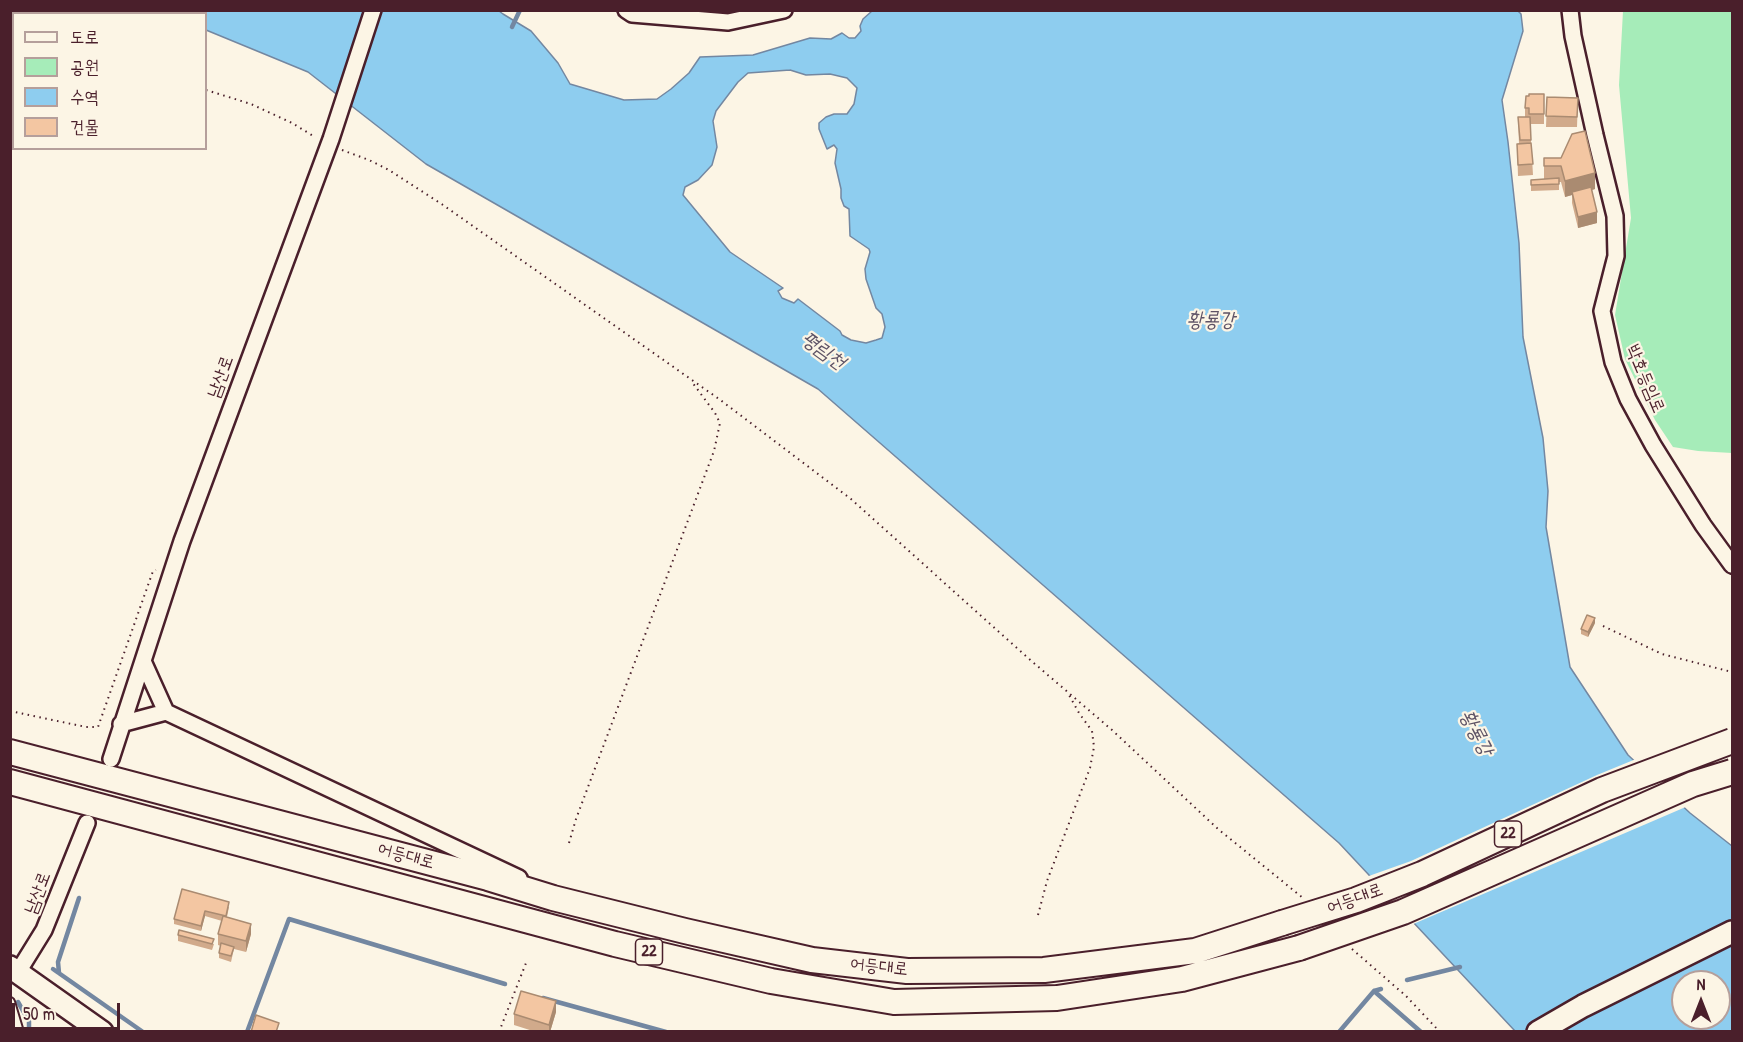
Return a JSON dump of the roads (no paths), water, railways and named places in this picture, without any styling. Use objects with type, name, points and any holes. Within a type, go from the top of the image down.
[{"type":"main road","name":"어등대로","points":[[10,752],[685,931],[812,960],[907,971],[970,972],[1044,970],[1195,951],[1356,900],[1422,874],[1602,790],[1732,741]]},
{"type":"main road","name":"어등대로","points":[[10,782],[615,944],[771,981],[894,1002],[1057,998],[1182,979],[1299,948],[1403,912],[1693,784],[1732,772]]},
{"type":"main road","points":[[1538,1032],[1583,1006],[1732,932]]},
{"type":"main road","points":[[14,973],[102,1032]]},
{"type":"street","name":"남산로","points":[[111,759],[173,567],[330,142],[373,10]]},
{"type":"street","points":[[626,10],[632,14],[728,22],[784,10]]},
{"type":"street","name":"박호등임로","points":[[1570,10],[1580,69],[1615,216],[1616,256],[1602,311],[1613,362],[1628,399],[1653,445],[1703,525],[1732,565]]},
{"type":"street","points":[[143,661],[166,711],[571,902]]},
{"type":"street","points":[[121,724],[166,711]]},
{"type":"street","name":"남산로","points":[[14,973],[44,930],[87,823]]},
{"type":"lane","points":[[10,1002],[19,1032]]},
{"type":"water","name":"황룡강","points":[[128,11],[499,11],[531,31],[558,63],[570,84],[624,100],[657,99],[689,73],[700,57],[753,55],[810,38],[831,39],[842,33],[849,38],[855,38],[861,31],[860,26],[863,19],[872,11],[1518,11],[1521,14],[1523,31],[1502,100],[1519,243],[1523,337],[1543,438],[1548,491],[1546,527],[1570,667],[1628,755],[1690,813],[1732,846],[1732,1031],[1515,1031],[1339,843],[818,389],[426,164],[308,72],[207,30],[207,12]],"holes":[[[790,70],[806,75],[830,74],[847,78],[857,88],[854,104],[847,114],[834,114],[826,117],[819,123],[819,129],[827,149],[834,145],[837,149],[835,163],[841,198],[844,206],[849,209],[850,236],[870,252],[865,269],[866,279],[876,308],[882,314],[885,327],[882,338],[866,343],[851,340],[842,335],[840,331],[798,299],[794,303],[782,298],[778,291],[783,288],[730,252],[683,195],[685,187],[698,180],[712,165],[717,147],[713,121],[716,111],[738,82],[748,73]]]},
{"type":"waterway","points":[[512,27],[520,10]]},
{"type":"waterway","points":[[59,973],[58,962],[79,898]]},
{"type":"waterway","points":[[247,1032],[289,919],[505,984]]},
{"type":"waterway","points":[[1407,980],[1460,967]]},
{"type":"waterway","points":[[53,969],[143,1032]]},
{"type":"waterway","points":[[1339,1032],[1374,991],[1381,989]]},
{"type":"waterway","points":[[1374,991],[1421,1032]]},
{"type":"waterway","points":[[543,998],[666,1032]]},
{"type":"waterway","points":[[18,1002],[29,1021],[29,1032]]},
{"type":"water label","name":"평림천","points":[[823,351]]}]
